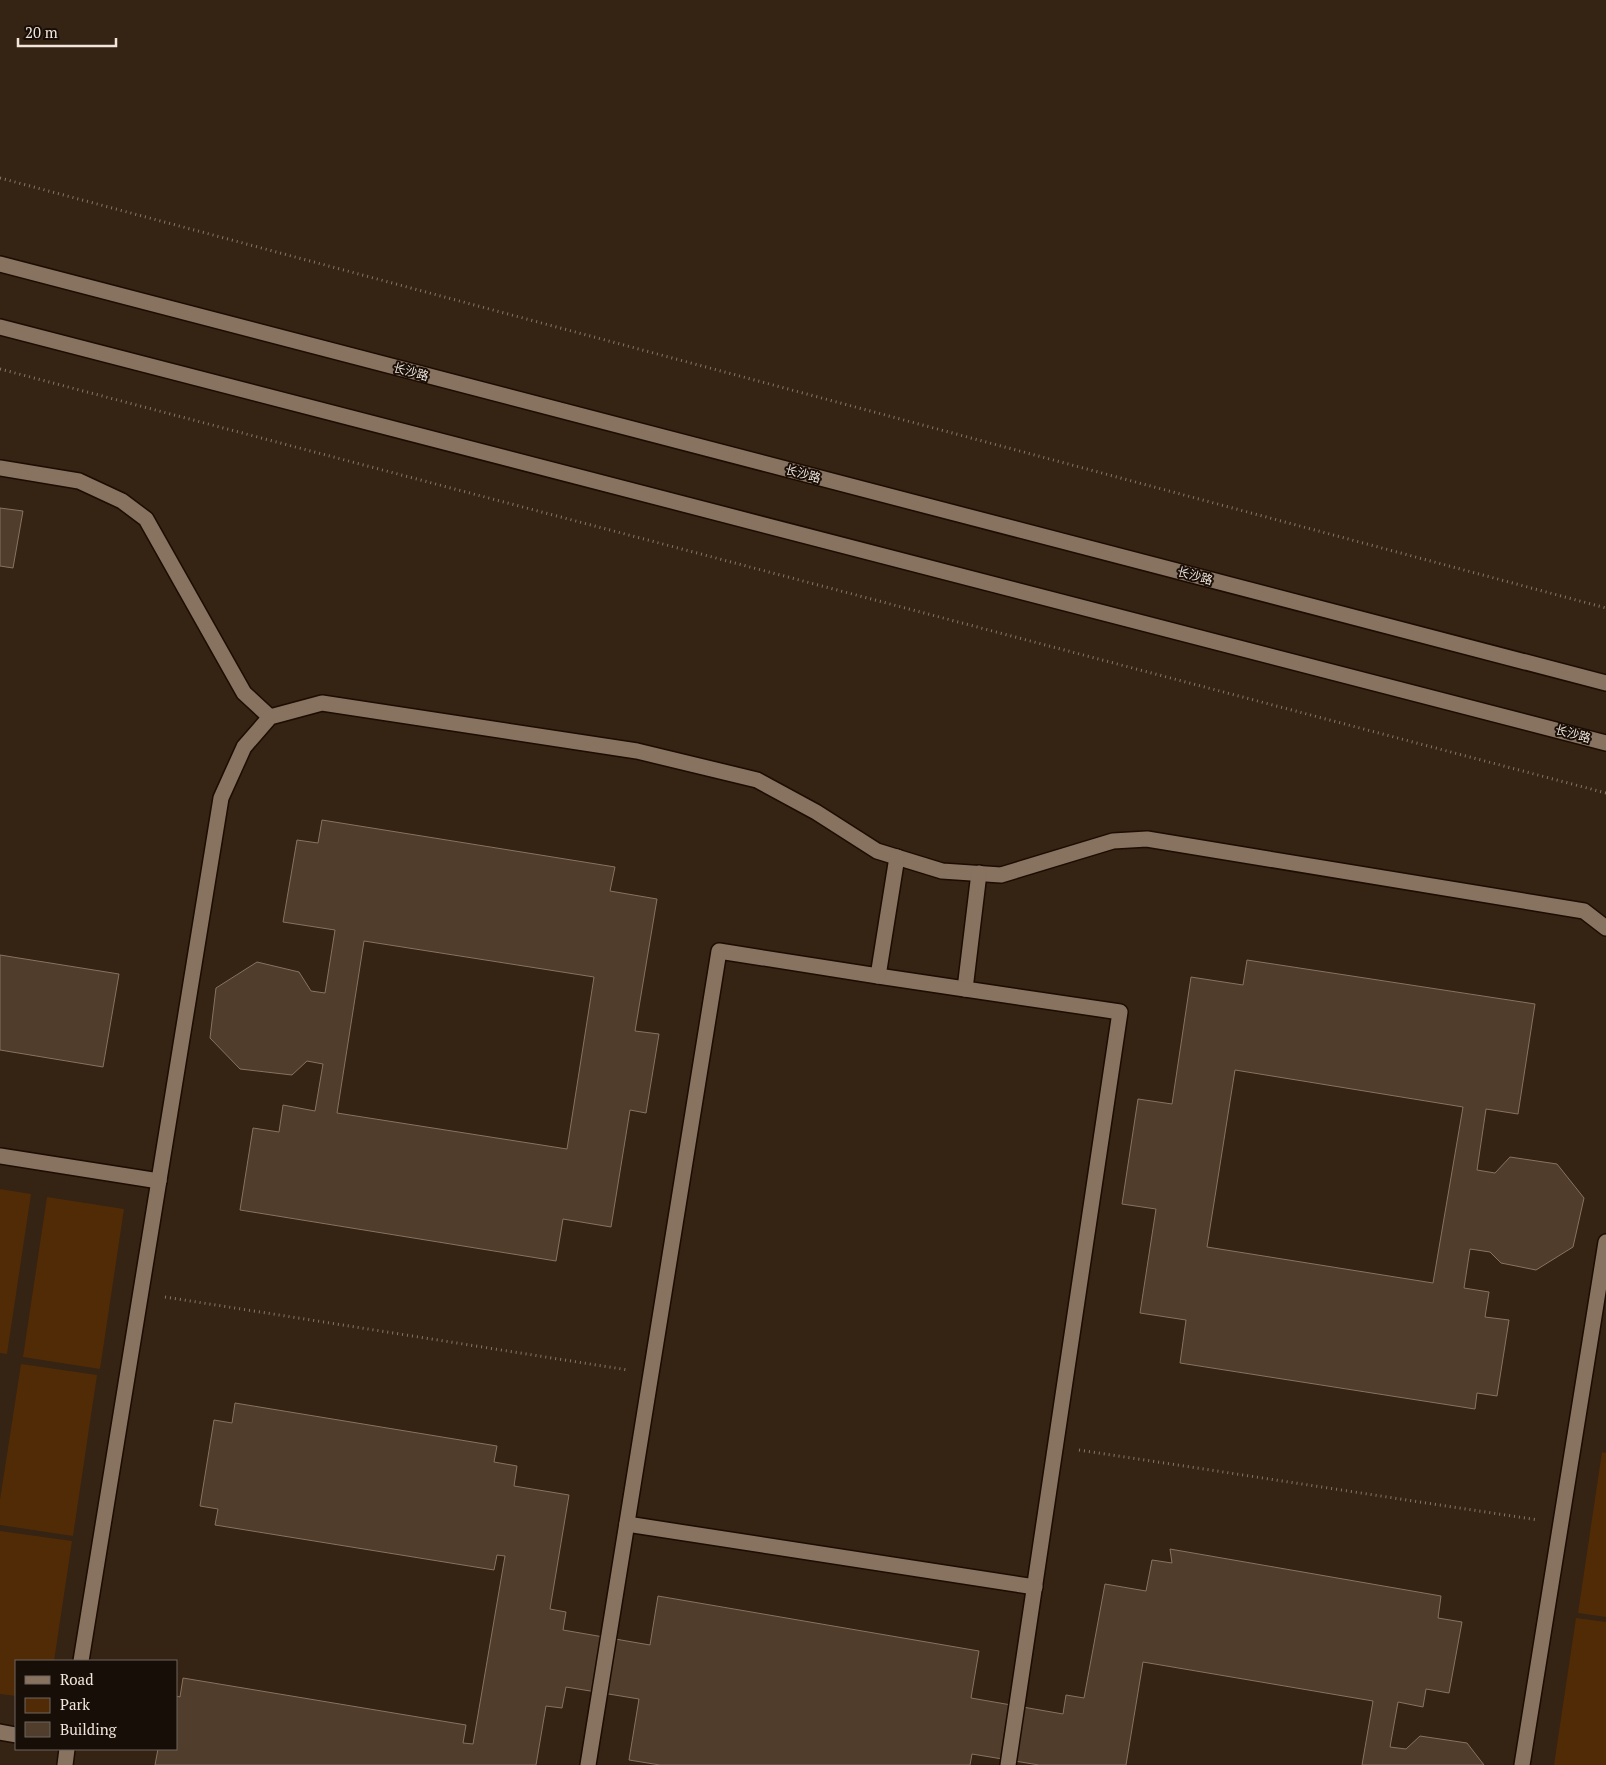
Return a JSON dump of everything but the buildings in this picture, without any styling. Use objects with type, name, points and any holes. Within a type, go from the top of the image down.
[{"type":"main road","name":"长沙路","points":[[0,264],[1606,683]]},
{"type":"main road","name":"长沙路","points":[[0,327],[1606,742]]},
{"type":"main road","points":[[0,468],[79,481],[122,501],[146,519],[244,693],[270,717]]},
{"type":"main road","points":[[81,1660],[221,798],[244,747],[270,717],[322,703],[637,751],[757,780],[816,812],[877,851],[942,871],[1001,875],[1112,841],[1148,839],[1584,910],[1606,928]]},
{"type":"main road","points":[[878,976],[897,857]]},
{"type":"main road","points":[[965,989],[980,873]]},
{"type":"main road","points":[[588,1765],[719,951],[1120,1012],[1008,1765]]},
{"type":"main road","points":[[0,1156],[159,1181]]},
{"type":"main road","points":[[1522,1765],[1606,1242]]},
{"type":"main road","points":[[627,1524],[1035,1587]]},
{"type":"main road","points":[[0,1732],[15,1735]]},
{"type":"main road","points":[[65,1765],[67,1750]]},
{"type":"path","points":[[0,178],[1606,608]]},
{"type":"path","points":[[0,368],[1606,793]]},
{"type":"path","points":[[140,1293],[651,1374]]},
{"type":"path","points":[[1056,1447],[1561,1523]]},
{"type":"green space","points":[[0,1189],[31,1194],[7,1354],[0,1353]]},
{"type":"green space","points":[[47,1197],[124,1209],[100,1369],[23,1357]]},
{"type":"green space","points":[[21,1364],[97,1375],[73,1536],[0,1525],[0,1500]]},
{"type":"green space","points":[[1602,1452],[1606,1453],[1606,1617],[1578,1613]]},
{"type":"green space","points":[[0,1531],[72,1541],[54,1660],[15,1660],[15,1696],[0,1694]]},
{"type":"green space","points":[[1576,1618],[1606,1622],[1606,1765],[1554,1765]]}]
